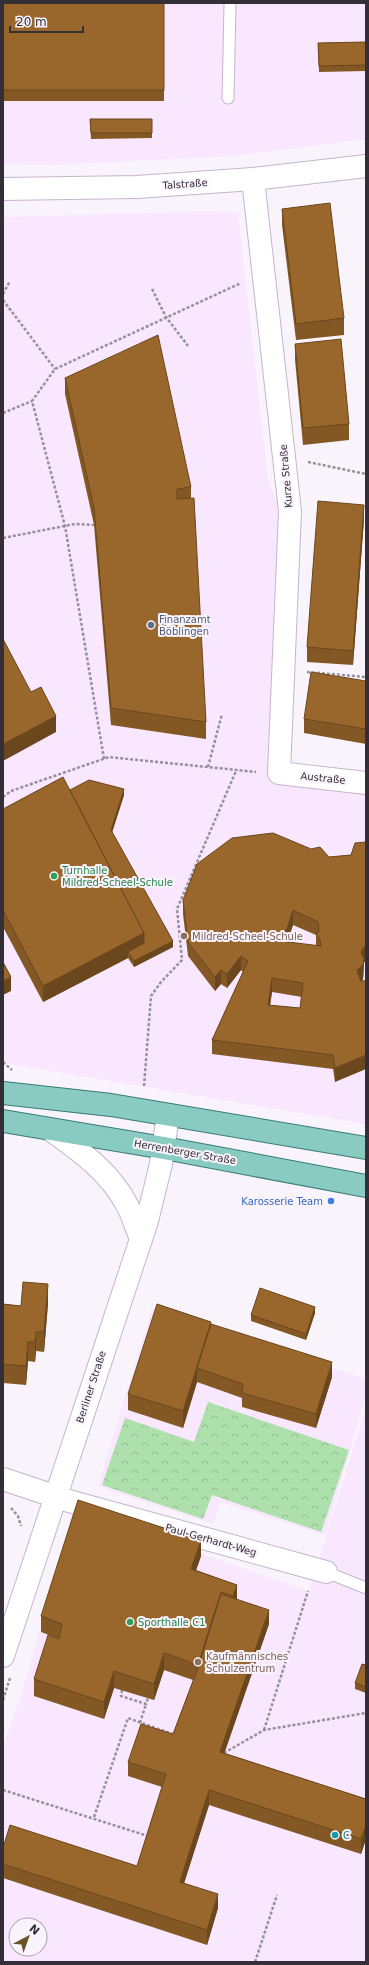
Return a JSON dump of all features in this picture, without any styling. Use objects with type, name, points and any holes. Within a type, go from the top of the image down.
[{"type":"main road","points":[[3,1093],[111,1105],[366,1148]]},
{"type":"main road","name":"Herrenberger Straße","points":[[3,1121],[164,1148],[366,1186]]},
{"type":"street","name":"Talstraße","points":[[3,189],[137,187],[253,179],[366,166]]},
{"type":"street","name":"Kurze Straße","points":[[253,179],[290,511],[279,773]]},
{"type":"street","name":"Austraße","points":[[279,773],[366,783]]},
{"type":"street","name":"Berliner Straße","points":[[3,1656],[141,1239],[158,1181],[168,1115]]},
{"type":"street","points":[[51,1130],[97,1165],[113,1182],[128,1205],[141,1239]]},
{"type":"street","name":"Paul-Gerhardt-Weg","points":[[11,1482],[55,1496],[320,1571]]},
{"type":"lane","points":[[228,98],[230,6]]},
{"type":"lane","name":"Paul-Gerhardt-Weg","points":[[320,1571],[366,1588]]},
{"type":"path","points":[[3,413],[32,400],[55,369],[263,273]]},
{"type":"path","points":[[3,294],[10,281]]},
{"type":"path","points":[[152,289],[166,317],[188,346]]},
{"type":"path","points":[[3,300],[55,369]]},
{"type":"path","points":[[32,400],[65,526],[104,759]]},
{"type":"path","points":[[285,458],[366,474]]},
{"type":"path","points":[[3,538],[65,526],[94,525]]},
{"type":"path","points":[[283,670],[366,678]]},
{"type":"path","points":[[208,767],[222,714]]},
{"type":"path","points":[[3,797],[11,791],[110,757],[236,771],[279,773]]},
{"type":"path","points":[[145,1079],[151,996],[161,982],[182,960],[177,909],[236,771]]},
{"type":"path","points":[[11,1482],[11,1508],[18,1516],[22,1532]]},
{"type":"path","points":[[264,1730],[320,1571]]},
{"type":"path","points":[[122,1690],[121,1696],[146,1704]]},
{"type":"path","points":[[140,1723],[148,1698]]},
{"type":"path","points":[[224,1753],[264,1730],[366,1713]]},
{"type":"path","points":[[94,1817],[128,1718],[177,1736]]},
{"type":"path","points":[[3,1790],[94,1817],[151,1836]]},
{"type":"path","points":[[254,1962],[277,1895]]},
{"type":"shaded area","points":[[3,3],[366,3],[366,139],[234,156],[55,165],[3,164]]},
{"type":"shaded area","points":[[211,211],[238,213],[268,480],[280,510],[272,779],[366,790],[366,1124],[3,1063],[3,217]]},
{"type":"shaded area","points":[[152,1309],[366,1379],[366,1396],[325,1535],[220,1502],[213,1524],[98,1486]]},
{"type":"shaded area","name":"Kaufmännisches Schulzentrum","points":[[366,1408],[366,1962],[3,1962],[3,1746],[22,1693],[39,1632],[77,1511],[309,1591]]},
{"type":"green space","points":[[208,1402],[349,1450],[321,1532],[212,1495],[203,1519],[102,1485],[125,1418],[194,1442]]},
{"type":"building","points":[[3,3],[164,3],[164,90],[3,90]]},
{"type":"building","points":[[366,42],[366,65],[319,66],[318,43]]},
{"type":"building","points":[[90,119],[152,119],[152,133],[91,133]]},
{"type":"building","points":[[330,203],[344,318],[296,324],[282,209]]},
{"type":"building","name":"Finanzamt Böblingen","points":[[158,335],[191,487],[177,489],[177,499],[194,498],[206,722],[111,708],[94,508],[65,378]]},
{"type":"building","points":[[341,339],[349,424],[303,428],[295,344]]},
{"type":"building","points":[[318,501],[364,505],[353,651],[307,647]]},
{"type":"building","points":[[3,639],[31,692],[41,687],[56,716],[3,744]]},
{"type":"building","points":[[311,672],[366,681],[366,729],[304,719]]},
{"type":"building","name":"Turnhalle Mildred-Scheel-Schule","points":[[63,777],[144,933],[43,986],[3,910],[3,809]]},
{"type":"building","points":[[89,780],[124,789],[111,830],[173,941],[134,961],[128,952],[144,943],[144,933],[70,790]]},
{"type":"building","points":[[273,833],[311,849],[320,847],[329,857],[351,855],[355,843],[366,842],[366,945],[361,952],[364,959],[363,965],[357,970],[361,982],[366,980],[366,1055],[335,1068],[333,1055],[212,1040],[248,961],[241,956],[227,974],[221,970],[215,977],[188,942],[183,900],[197,864],[232,838]],"holes":[[[293,910],[318,922],[319,931],[316,935],[320,939],[321,946],[272,940],[287,929]],[[272,978],[303,983],[300,1008],[268,1005]]]},
{"type":"building","points":[[3,962],[11,977],[3,981]]},
{"type":"building","points":[[23,1282],[48,1284],[44,1332],[36,1332],[35,1342],[28,1342],[26,1366],[3,1364],[3,1304],[21,1306]]},
{"type":"building","points":[[260,1288],[315,1307],[306,1334],[251,1315]]},
{"type":"building","points":[[157,1304],[211,1322],[183,1411],[128,1394]]},
{"type":"building","points":[[211,1324],[332,1362],[316,1414],[242,1393],[243,1384],[197,1368]]},
{"type":"building","name":"Sporthalle C1","points":[[78,1500],[201,1540],[191,1569],[237,1585],[233,1596],[221,1592],[198,1665],[164,1653],[154,1684],[114,1671],[104,1702],[34,1679],[48,1635],[59,1639],[62,1624],[41,1616]]},
{"type":"building","points":[[221,1594],[269,1610],[220,1752],[366,1799],[366,1825],[361,1839],[209,1790],[180,1882],[218,1894],[207,1930],[3,1864],[3,1848],[10,1825],[137,1866],[166,1774],[128,1762],[141,1724],[173,1734],[198,1668]]},
{"type":"building","points":[[362,1664],[366,1665],[366,1687],[355,1683]]},
{"type":"place","name":"Finanzamt Böblingen","points":[[151,625]]},
{"type":"place","name":"Turnhalle Mildred-Scheel-Schule","points":[[54,876]]},
{"type":"place","name":"Mildred-Scheel-Schule","points":[[184,936]]},
{"type":"place","name":"Karosserie Team","points":[[331,1201]]},
{"type":"place","name":"Sporthalle C1","points":[[130,1622]]},
{"type":"place","name":"Kaufmännisches Schulzentrum","points":[[198,1662]]},
{"type":"place","name":"C","points":[[335,1835]]}]
